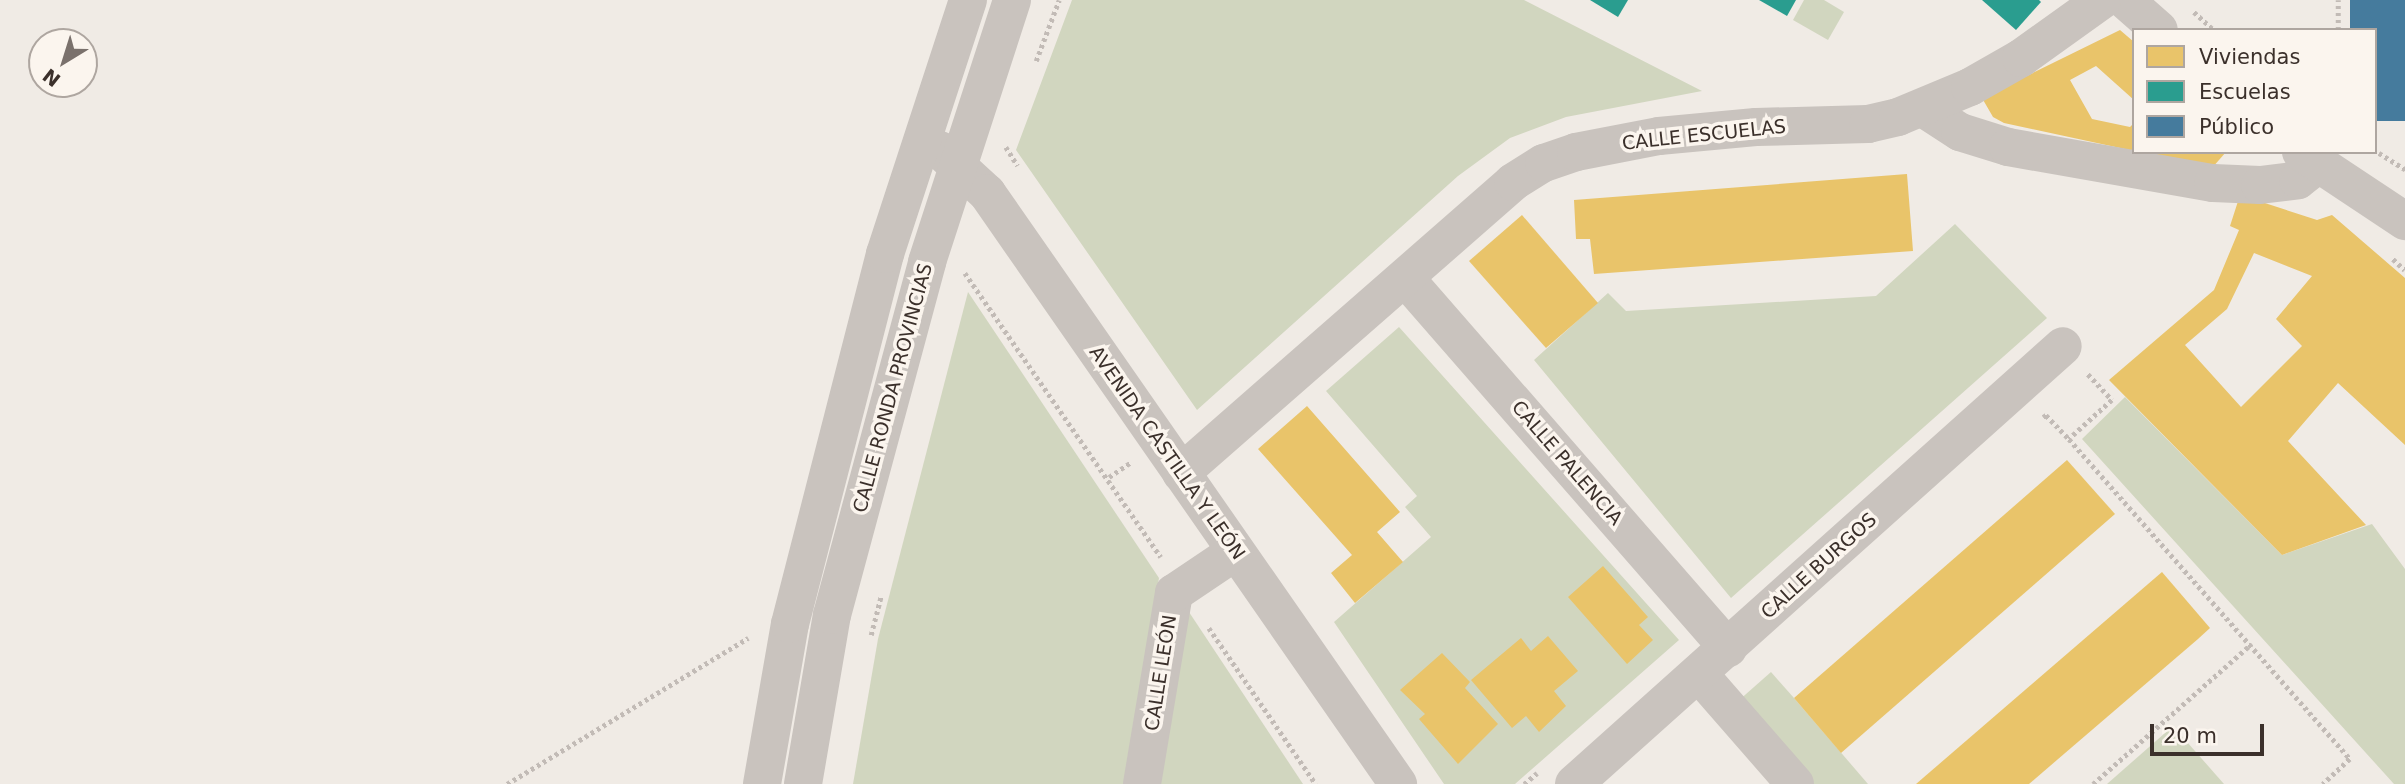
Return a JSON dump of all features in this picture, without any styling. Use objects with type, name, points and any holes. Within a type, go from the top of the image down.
[{"type":"street","name":"CALLE RONDA PROVINCIAS","points":[[762,784],[790,624],[886,254],[968,0]]},
{"type":"street","name":"CALLE RONDA PROVINCIAS","points":[[803,784],[832,615],[927,262],[1012,0]]},
{"type":"street","name":"CALLE ESCUELAS","points":[[1181,473],[1406,279],[1513,182],[1576,152],[1659,136],[1756,127],[1868,124],[1923,108],[2021,58],[2102,0]]},
{"type":"street","points":[[2125,0],[2157,28]]},
{"type":"street","points":[[1923,108],[1960,132],[2008,147],[2213,183],[2260,185],[2298,180],[2309,159],[2405,221]]},
{"type":"street","name":"AVENIDA CASTILLA Y LEÓN","points":[[923,134],[987,193],[1398,784]]},
{"type":"street","name":"CALLE PALENCIA","points":[[1406,279],[1728,648]]},
{"type":"street","name":"CALLE BURGOS","points":[[1574,784],[2063,346]]},
{"type":"street","name":"CALLE LEÓN","points":[[1142,784],[1174,593],[1235,552]]},
{"type":"street","points":[[1699,674],[1795,784]]},
{"type":"path","points":[[2338,0],[2338,28]]},
{"type":"path","points":[[1004,146],[1020,169]]},
{"type":"path","points":[[2377,152],[2405,169]]},
{"type":"path","points":[[960,283],[963,270],[1316,784]]},
{"type":"path","points":[[2063,346],[2112,400],[2069,439],[2350,760],[2323,784]]},
{"type":"path","points":[[870,638],[883,585]]},
{"type":"path","points":[[507,784],[737,641],[790,624]]},
{"type":"path","points":[[2093,784],[2251,644]]},
{"type":"green space","points":[[1072,0],[1524,0],[1702,91],[1566,117],[1510,138],[1458,176],[1197,410],[1016,150]]},
{"type":"green space","points":[[1804,0],[1824,0],[1844,12],[1828,40],[1793,20]]},
{"type":"green space","points":[[1955,224],[2047,318],[1731,598],[1534,360],[1608,293],[1626,311],[1876,296]]},
{"type":"green space","points":[[968,292],[1159,578],[1124,784],[853,784],[878,639]]},
{"type":"green space","points":[[1399,327],[1679,640],[1515,784],[1444,784],[1334,622],[1431,537],[1405,507],[1417,496],[1326,391]]},
{"type":"green space","points":[[2125,397],[2282,555],[2372,524],[2405,569],[2405,784],[2394,784],[2082,439]]},
{"type":"green space","points":[[1185,606],[1303,784],[1154,784]]},
{"type":"green space","points":[[1771,672],[1868,784],[1810,784],[1737,702]]},
{"type":"green space","points":[[2173,726],[2224,784],[2107,784]]},
{"type":"building: Viviendas","points":[[2120,30],[2132,40],[2132,98],[2096,66],[2070,80],[2092,119],[2130,127],[2132,125],[2132,151],[2004,123],[1993,117],[1982,98]]},
{"type":"building: Viviendas","points":[[2150,154],[2224,154],[2212,168]]},
{"type":"building: Viviendas","points":[[1907,174],[1913,251],[1594,274],[1590,239],[1576,239],[1574,200]]},
{"type":"building: Viviendas","points":[[2240,195],[2317,220],[2332,215],[2405,278],[2405,445],[2338,383],[2288,441],[2366,525],[2282,555],[2109,380],[2214,290],[2239,230],[2230,226]],"holes":[[[2254,253],[2312,276],[2276,319],[2302,346],[2241,407],[2185,345],[2227,309]]]},
{"type":"building: Viviendas","points":[[1522,215],[1598,303],[1546,348],[1469,261]]},
{"type":"building: Viviendas","points":[[1307,406],[1400,512],[1377,532],[1403,562],[1355,603],[1331,573],[1352,555],[1258,449]]},
{"type":"building: Viviendas","points":[[2067,460],[2115,514],[1841,753],[1794,698]]},
{"type":"building: Viviendas","points":[[1603,566],[1648,617],[1639,625],[1653,640],[1627,664],[1568,597]]},
{"type":"building: Viviendas","points":[[2162,572],[2210,628],[2198,639],[2029,784],[1916,784]]},
{"type":"building: Viviendas","points":[[1548,636],[1578,671],[1554,691],[1566,706],[1539,732],[1526,716],[1512,728],[1471,680],[1521,638],[1531,651]]},
{"type":"building: Viviendas","points":[[1442,653],[1470,682],[1465,688],[1498,724],[1458,764],[1419,719],[1425,714],[1400,690]]},
{"type":"building: Escuelas","points":[[1590,0],[1628,0],[1618,17]]},
{"type":"building: Escuelas","points":[[1759,0],[1796,0],[1787,16]]},
{"type":"building: Escuelas","points":[[1982,0],[2039,0],[2041,2],[2016,30]]},
{"type":"building: Público","points":[[2350,0],[2405,0],[2405,121],[2377,121],[2377,28],[2350,28]]}]
